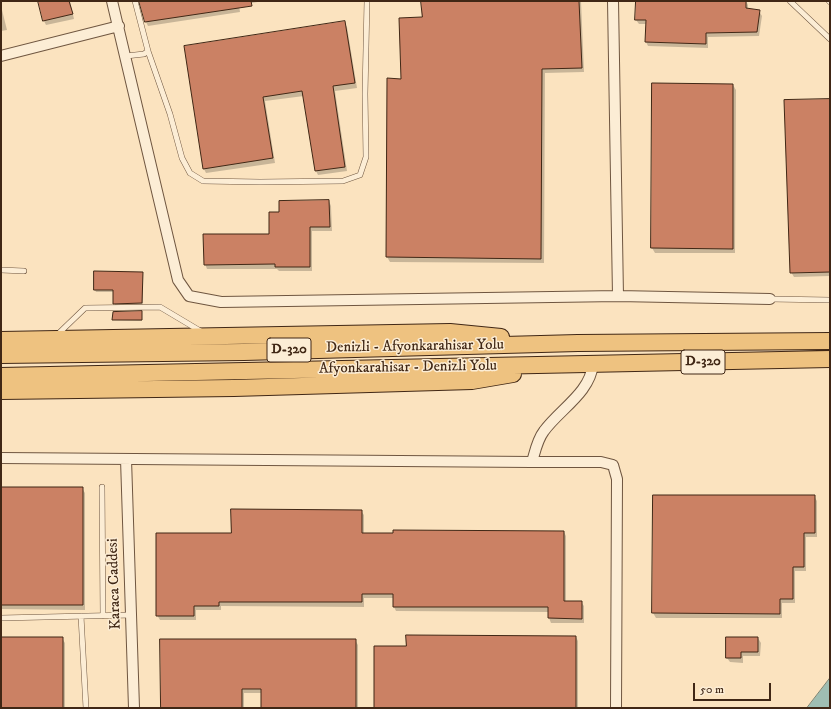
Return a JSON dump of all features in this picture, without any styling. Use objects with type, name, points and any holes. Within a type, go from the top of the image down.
[{"type":"highway","points":[[1,340],[450,332],[578,344]]},
{"type":"highway","name":"Denizli - Afyonkarahisar Yolu","points":[[1,355],[236,352],[578,344],[830,341]]},
{"type":"highway","name":"D-320","points":[[576,365],[830,359]]},
{"type":"highway","points":[[1,392],[234,388],[472,381],[576,365]]},
{"type":"highway","name":"Afyonkarahisar - Denizli Yolu","points":[[1,376],[576,365]]},
{"type":"street","points":[[112,1],[178,280],[189,296],[221,302],[618,296],[770,299]]},
{"type":"street","points":[[613,1],[618,296]]},
{"type":"street","points":[[1,56],[119,26]]},
{"type":"street","points":[[532,462],[538,440],[544,431],[586,385],[591,376],[593,364]]},
{"type":"street","points":[[1,458],[601,462],[613,465],[617,479],[616,708]]},
{"type":"street","name":"Karaca Caddesi","points":[[126,459],[134,708]]},
{"type":"lane","points":[[135,1],[148,51],[170,114],[182,158],[190,173],[203,181],[268,182],[343,181],[360,175],[366,157],[365,94],[367,1]]},
{"type":"lane","points":[[790,1],[830,39]]},
{"type":"lane","points":[[126,56],[144,54],[148,51]]},
{"type":"lane","points":[[1,270],[24,271]]},
{"type":"lane","points":[[770,299],[830,300]]},
{"type":"lane","points":[[54,339],[86,308],[160,307],[210,336]]},
{"type":"lane","points":[[102,487],[103,616]]},
{"type":"lane","points":[[1,618],[131,615]]},
{"type":"lane","points":[[81,616],[86,708]]},
{"type":"shaded area","points":[[830,678],[830,708],[807,708]]},
{"type":"building","points":[[38,1],[69,1],[73,14],[43,21]]},
{"type":"building","points":[[139,1],[251,1],[252,6],[145,22]]},
{"type":"building","points":[[421,1],[579,1],[582,68],[542,69],[541,259],[386,257],[387,78],[401,79],[399,18],[422,17]]},
{"type":"building","points":[[636,1],[746,1],[746,8],[760,10],[757,32],[706,33],[706,44],[645,42],[646,20],[635,20]]},
{"type":"building","points":[[345,21],[355,83],[333,86],[345,167],[315,171],[302,91],[263,97],[273,158],[203,169],[184,46]]},
{"type":"building","points":[[652,83],[733,84],[733,249],[651,248]]},
{"type":"building","points":[[830,99],[830,272],[790,273],[784,100]]},
{"type":"building","points":[[329,200],[330,227],[310,227],[310,267],[275,267],[275,264],[204,265],[203,234],[269,234],[269,212],[279,212],[279,201]]},
{"type":"building","points":[[94,271],[143,272],[142,303],[113,304],[113,290],[94,290]]},
{"type":"building","points":[[142,311],[142,320],[112,320],[113,312]]},
{"type":"building","points":[[1,487],[83,487],[83,605],[1,605]]},
{"type":"building","points":[[653,495],[815,495],[815,533],[804,533],[804,567],[793,567],[793,599],[780,599],[780,614],[652,613]]},
{"type":"building","points":[[231,509],[362,510],[362,533],[393,533],[393,530],[564,531],[564,601],[582,601],[582,619],[548,618],[548,607],[393,607],[393,594],[362,594],[362,602],[219,602],[219,606],[194,606],[194,616],[156,616],[156,533],[231,533]]},
{"type":"building","points":[[406,635],[576,636],[576,708],[374,708],[374,646],[406,646]]},
{"type":"building","points":[[1,637],[63,637],[63,708],[1,708]]},
{"type":"building","points":[[726,637],[758,637],[758,652],[741,652],[741,658],[726,658]]},
{"type":"building","points":[[160,639],[356,639],[356,708],[261,708],[261,689],[242,689],[242,708],[161,708]]}]
